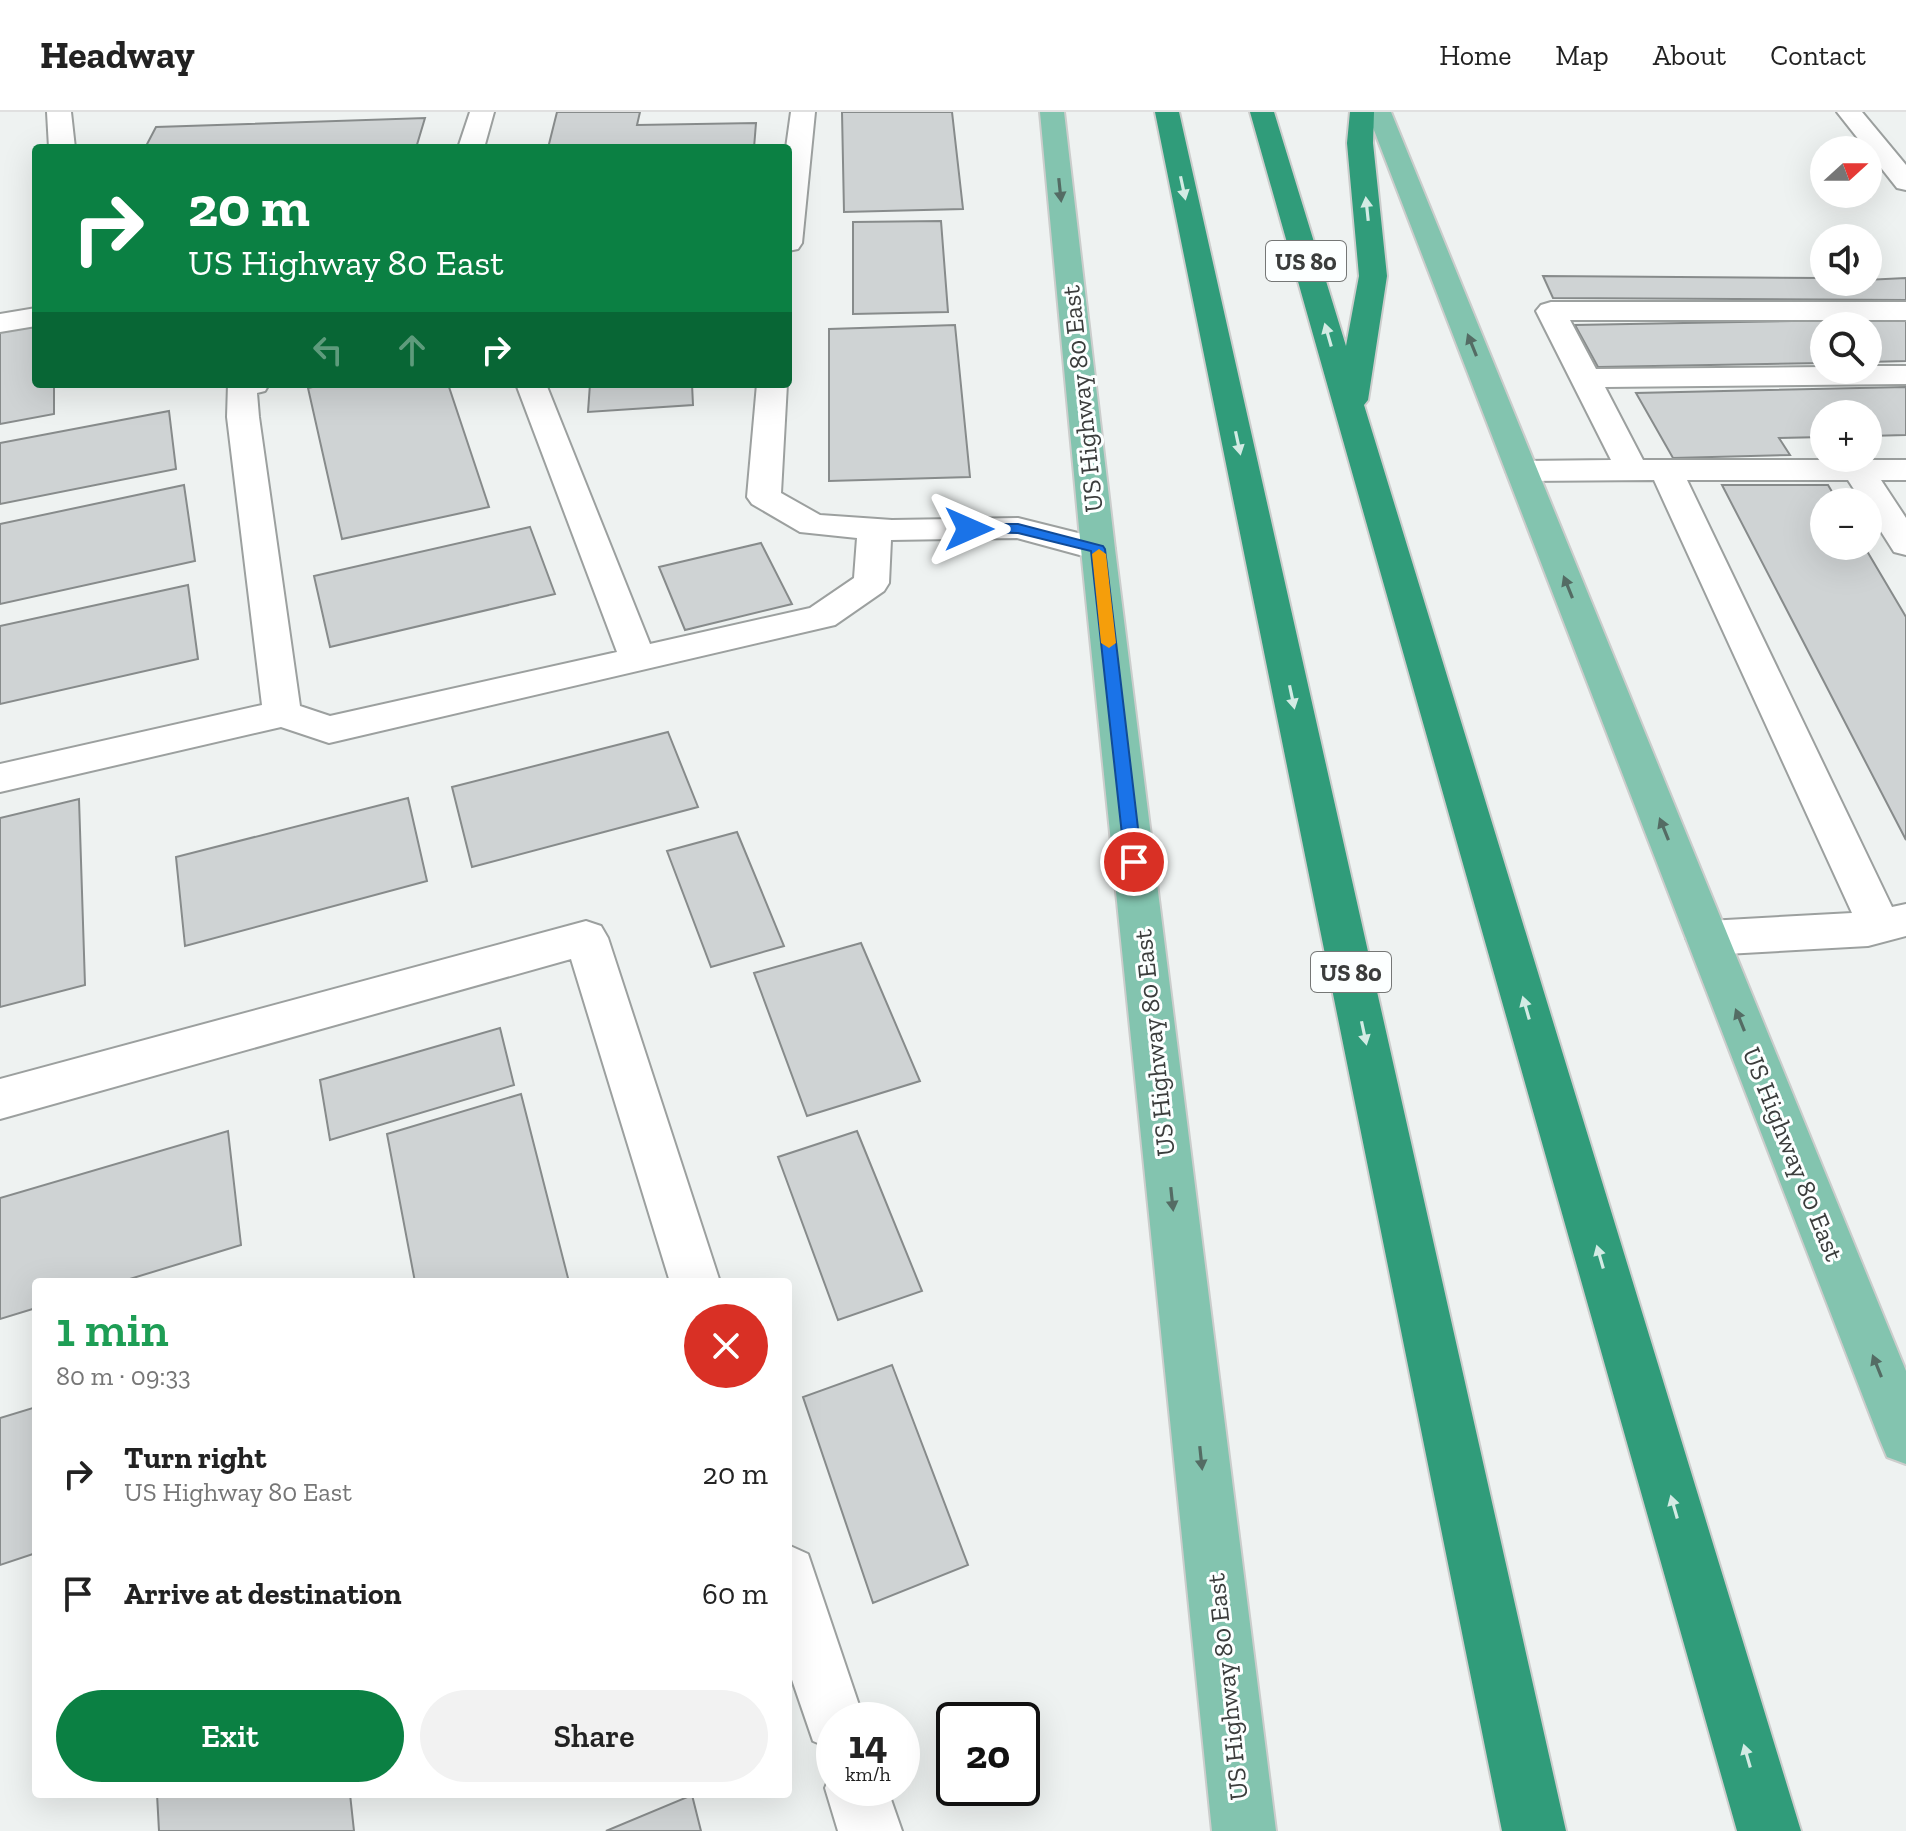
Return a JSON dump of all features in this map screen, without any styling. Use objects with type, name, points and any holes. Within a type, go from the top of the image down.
[{"type":"highway","name":"US 80","points":[[1167,112],[1534,1831]]},
{"type":"highway","name":"US 80","points":[[1262,112],[1769,1831]]},
{"type":"highway","points":[[1350,410],[1373,276],[1360,143],[1362,112]]},
{"type":"main road","name":"US Highway 80 East","points":[[1052,112],[1098,549],[1244,1831]]},
{"type":"main road","name":"US Highway 80 East","points":[[1379,112],[1906,1438]]},
{"type":"lane","points":[[59,112],[62,144]]},
{"type":"lane","points":[[472,144],[482,112]]},
{"type":"lane","points":[[792,208],[803,112]]},
{"type":"lane","points":[[1849,112],[1906,182]]},
{"type":"lane","points":[[1708,938],[1893,923],[1649,470],[1585,378],[1551,311],[1906,311]]},
{"type":"lane","points":[[0,323],[32,318]]},
{"type":"lane","points":[[1585,378],[1906,375]]},
{"type":"lane","points":[[241,388],[282,714]]},
{"type":"lane","points":[[533,388],[638,659]]},
{"type":"lane","points":[[772,388],[764,497],[812,525],[875,529],[1018,528],[1098,549]]},
{"type":"lane","points":[[1522,471],[1810,470]]},
{"type":"lane","points":[[1882,470],[1906,470]]},
{"type":"lane","points":[[1859,472],[1906,544]]},
{"type":"lane","points":[[0,778],[282,714],[329,730],[822,617],[871,583],[875,529]]},
{"type":"lane","points":[[0,1099],[586,938],[694,1278]]},
{"type":"lane","points":[[792,1587],[828,1702]]},
{"type":"lane","points":[[862,1806],[870,1831]]},
{"type":"building","points":[[557,112],[640,112],[637,125],[756,123],[754,144],[549,144]]},
{"type":"building","points":[[842,112],[952,112],[963,209],[844,212]]},
{"type":"building","points":[[425,118],[417,144],[147,144],[156,127]]},
{"type":"building","points":[[941,221],[948,312],[853,314],[853,222]]},
{"type":"building","points":[[1543,276],[1810,278],[1810,296],[1882,296],[1882,279],[1906,278],[1906,300],[1553,298]]},
{"type":"building","points":[[1882,319],[1906,319],[1906,361],[1882,362]]},
{"type":"building","points":[[32,321],[32,388],[54,388],[54,414],[0,424],[0,326]]},
{"type":"building","points":[[1810,321],[1810,363],[1598,367],[1575,325]]},
{"type":"building","points":[[955,325],[970,477],[829,481],[829,329]]},
{"type":"building","points":[[1906,387],[1906,435],[1882,436],[1882,400],[1810,400],[1810,437],[1779,438],[1790,455],[1673,458],[1636,393]]},
{"type":"building","points":[[308,388],[449,388],[489,507],[342,539]]},
{"type":"building","points":[[590,388],[692,388],[693,405],[588,412]]},
{"type":"building","points":[[169,411],[176,469],[0,504],[0,443]]},
{"type":"building","points":[[184,485],[195,561],[0,604],[0,524]]},
{"type":"building","points":[[1722,485],[1828,485],[1830,488],[1810,488],[1810,560],[1872,560],[1906,617],[1906,840]]},
{"type":"building","points":[[530,527],[555,594],[330,647],[314,576]]},
{"type":"building","points":[[761,543],[792,604],[685,630],[659,567]]},
{"type":"building","points":[[188,585],[198,659],[0,704],[0,626]]},
{"type":"building","points":[[668,732],[698,807],[472,867],[452,787]]},
{"type":"building","points":[[408,798],[427,881],[185,946],[176,857]]},
{"type":"building","points":[[79,799],[85,985],[0,1007],[0,818]]},
{"type":"building","points":[[737,832],[784,946],[711,967],[667,851]]},
{"type":"building","points":[[861,943],[920,1081],[807,1116],[754,973]]},
{"type":"building","points":[[500,1028],[514,1085],[330,1140],[320,1080]]},
{"type":"building","points":[[521,1094],[568,1278],[414,1278],[387,1134]]},
{"type":"building","points":[[228,1131],[241,1245],[133,1278],[32,1278],[32,1309],[0,1319],[0,1198]]},
{"type":"building","points":[[857,1131],[922,1291],[838,1320],[778,1157]]},
{"type":"building","points":[[892,1365],[968,1565],[873,1603],[803,1397]]},
{"type":"building","points":[[32,1408],[32,1554],[0,1565],[0,1418]]},
{"type":"building","points":[[157,1798],[350,1798],[354,1831],[159,1831]]},
{"type":"building","points":[[685,1798],[693,1798],[701,1831],[606,1831]]},
{"type":"slow traffic","points":[[1099,554],[1109,643]]},
{"type":"route","points":[[969,529],[1018,528],[1098,549],[1134,862]]}]
